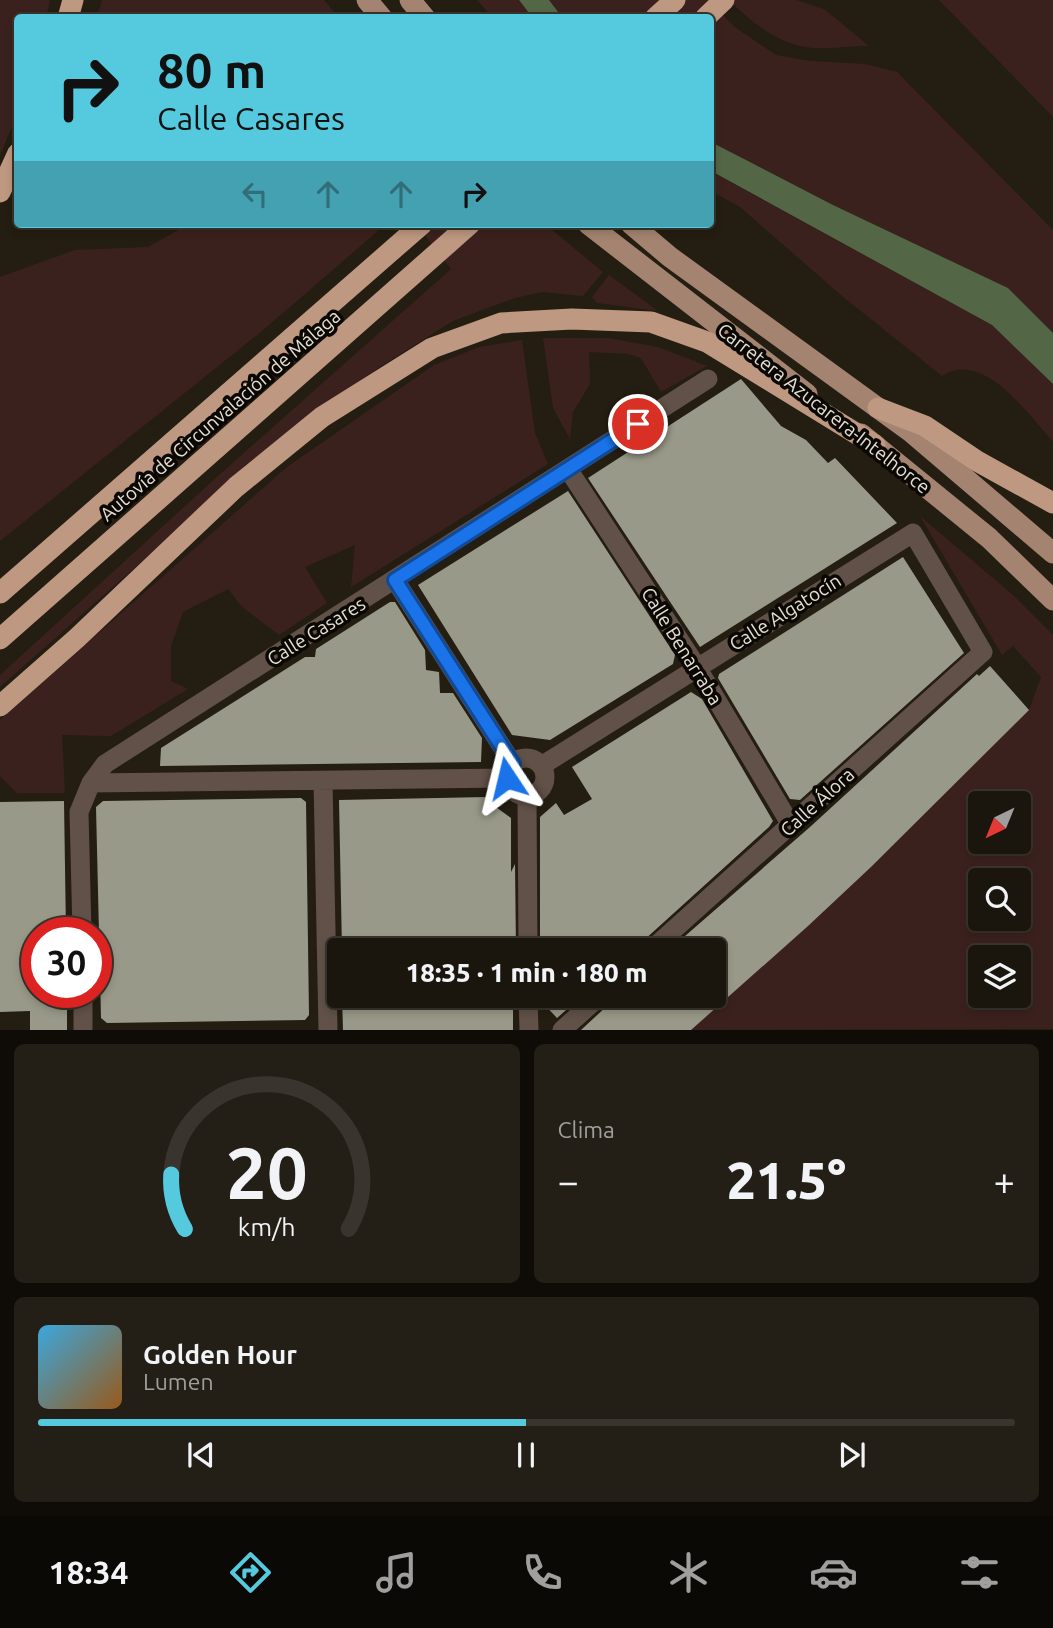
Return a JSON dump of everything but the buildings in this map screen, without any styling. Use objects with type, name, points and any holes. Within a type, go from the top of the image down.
[{"type":"highway","points":[[659,14],[675,0]]},
{"type":"highway","points":[[709,14],[724,0]]},
{"type":"highway","points":[[0,192],[14,162]]},
{"type":"highway","name":"Autovía de Circunvalación de Málaga","points":[[0,593],[419,228]]},
{"type":"highway","name":"Autovía de Circunvalación de Málaga","points":[[0,639],[465,228]]},
{"type":"highway","points":[[0,706],[77,638],[236,487],[322,417],[432,348],[502,323],[572,318],[651,322],[707,342],[875,445]]},
{"type":"highway","points":[[878,408],[925,426],[977,461],[1053,503]]},
{"type":"highway","points":[[0,575],[48,550]]},
{"type":"main road","points":[[367,0],[379,14]]},
{"type":"main road","points":[[410,0],[422,14]]},
{"type":"main road","name":"Carretera Azucarera-Intelhorce","points":[[593,228],[755,356],[875,445],[989,538],[1053,600]]},
{"type":"main road","name":"Carretera Azucarera-Intelhorce","points":[[636,228],[670,257],[955,467],[1053,553]]},
{"type":"street","name":"Calle Casares","points":[[82,917],[79,812],[91,783],[105,764],[708,379]]},
{"type":"street","name":"Calle Benarraba","points":[[568,469],[697,667],[791,825]]},
{"type":"street","name":"Calle Algatocín","points":[[541,766],[913,533],[982,652]]},
{"type":"street","points":[[91,783],[323,781],[510,771],[524,758],[536,761],[545,776],[542,788],[533,795],[516,793],[511,789],[510,771],[395,580]]},
{"type":"street","name":"Calle Álora","points":[[664,938],[982,652]]},
{"type":"street","points":[[323,781],[328,1030]]},
{"type":"street","points":[[527,796],[528,938]]},
{"type":"street","points":[[83,1008],[83,1030]]},
{"type":"street","points":[[528,1008],[528,1030]]},
{"type":"street","points":[[562,1030],[587,1008]]},
{"type":"shaded area","points":[[0,0],[50,0],[47,14],[14,14],[14,122],[0,155]]},
{"type":"shaded area","points":[[102,0],[324,0],[336,14],[98,14]]},
{"type":"shaded area","points":[[477,0],[519,0],[530,14],[489,14]]},
{"type":"shaded area","points":[[519,0],[549,0],[560,14],[530,14]]},
{"type":"shaded area","points":[[549,0],[707,0],[736,28],[776,55],[811,61],[865,64],[897,72],[1053,230],[1053,333],[1008,288],[833,205],[714,144],[714,14],[560,14]]},
{"type":"shaded area","points":[[729,0],[796,0],[824,9],[869,46],[814,48],[789,43],[767,32]]},
{"type":"shaded area","points":[[939,0],[1053,0],[1053,117]]},
{"type":"shaded area","points":[[714,144],[833,205],[1008,288],[1053,333],[1053,384],[992,325],[714,173]]},
{"type":"shaded area","points":[[714,173],[992,325],[1053,384],[1053,441],[1018,401],[989,378],[973,371],[958,370],[942,376],[842,296],[740,207],[714,193]]},
{"type":"shaded area","points":[[182,228],[381,228],[262,331],[0,541],[0,277],[75,250],[148,247]]},
{"type":"shaded area","points":[[419,228],[550,228],[603,272],[583,296],[542,292],[515,298],[453,321],[381,366],[312,414],[0,687],[0,675],[219,475],[451,269]]},
{"type":"shaded area","points":[[609,275],[658,311],[597,303],[592,297]]},
{"type":"shaded area","points":[[543,338],[608,338],[658,347],[707,366],[661,392],[641,358],[628,354],[589,352],[590,384],[573,412],[570,439],[553,408]]},
{"type":"shaded area","points":[[522,340],[535,433],[548,464],[351,587],[355,545],[305,567],[327,603],[279,635],[242,607],[228,589],[183,612],[171,646],[171,681],[188,689],[111,736],[62,735],[65,793],[17,793],[0,776],[0,720],[287,467],[434,365],[479,347]]},
{"type":"shaded area","points":[[920,516],[1014,596],[1053,635],[1053,1029],[691,1030],[715,1008],[726,1008],[726,998],[871,867],[1029,710],[1041,677],[1013,646],[1002,655]]},
{"type":"route","points":[[507,778],[513,764],[395,580],[638,424]]}]
